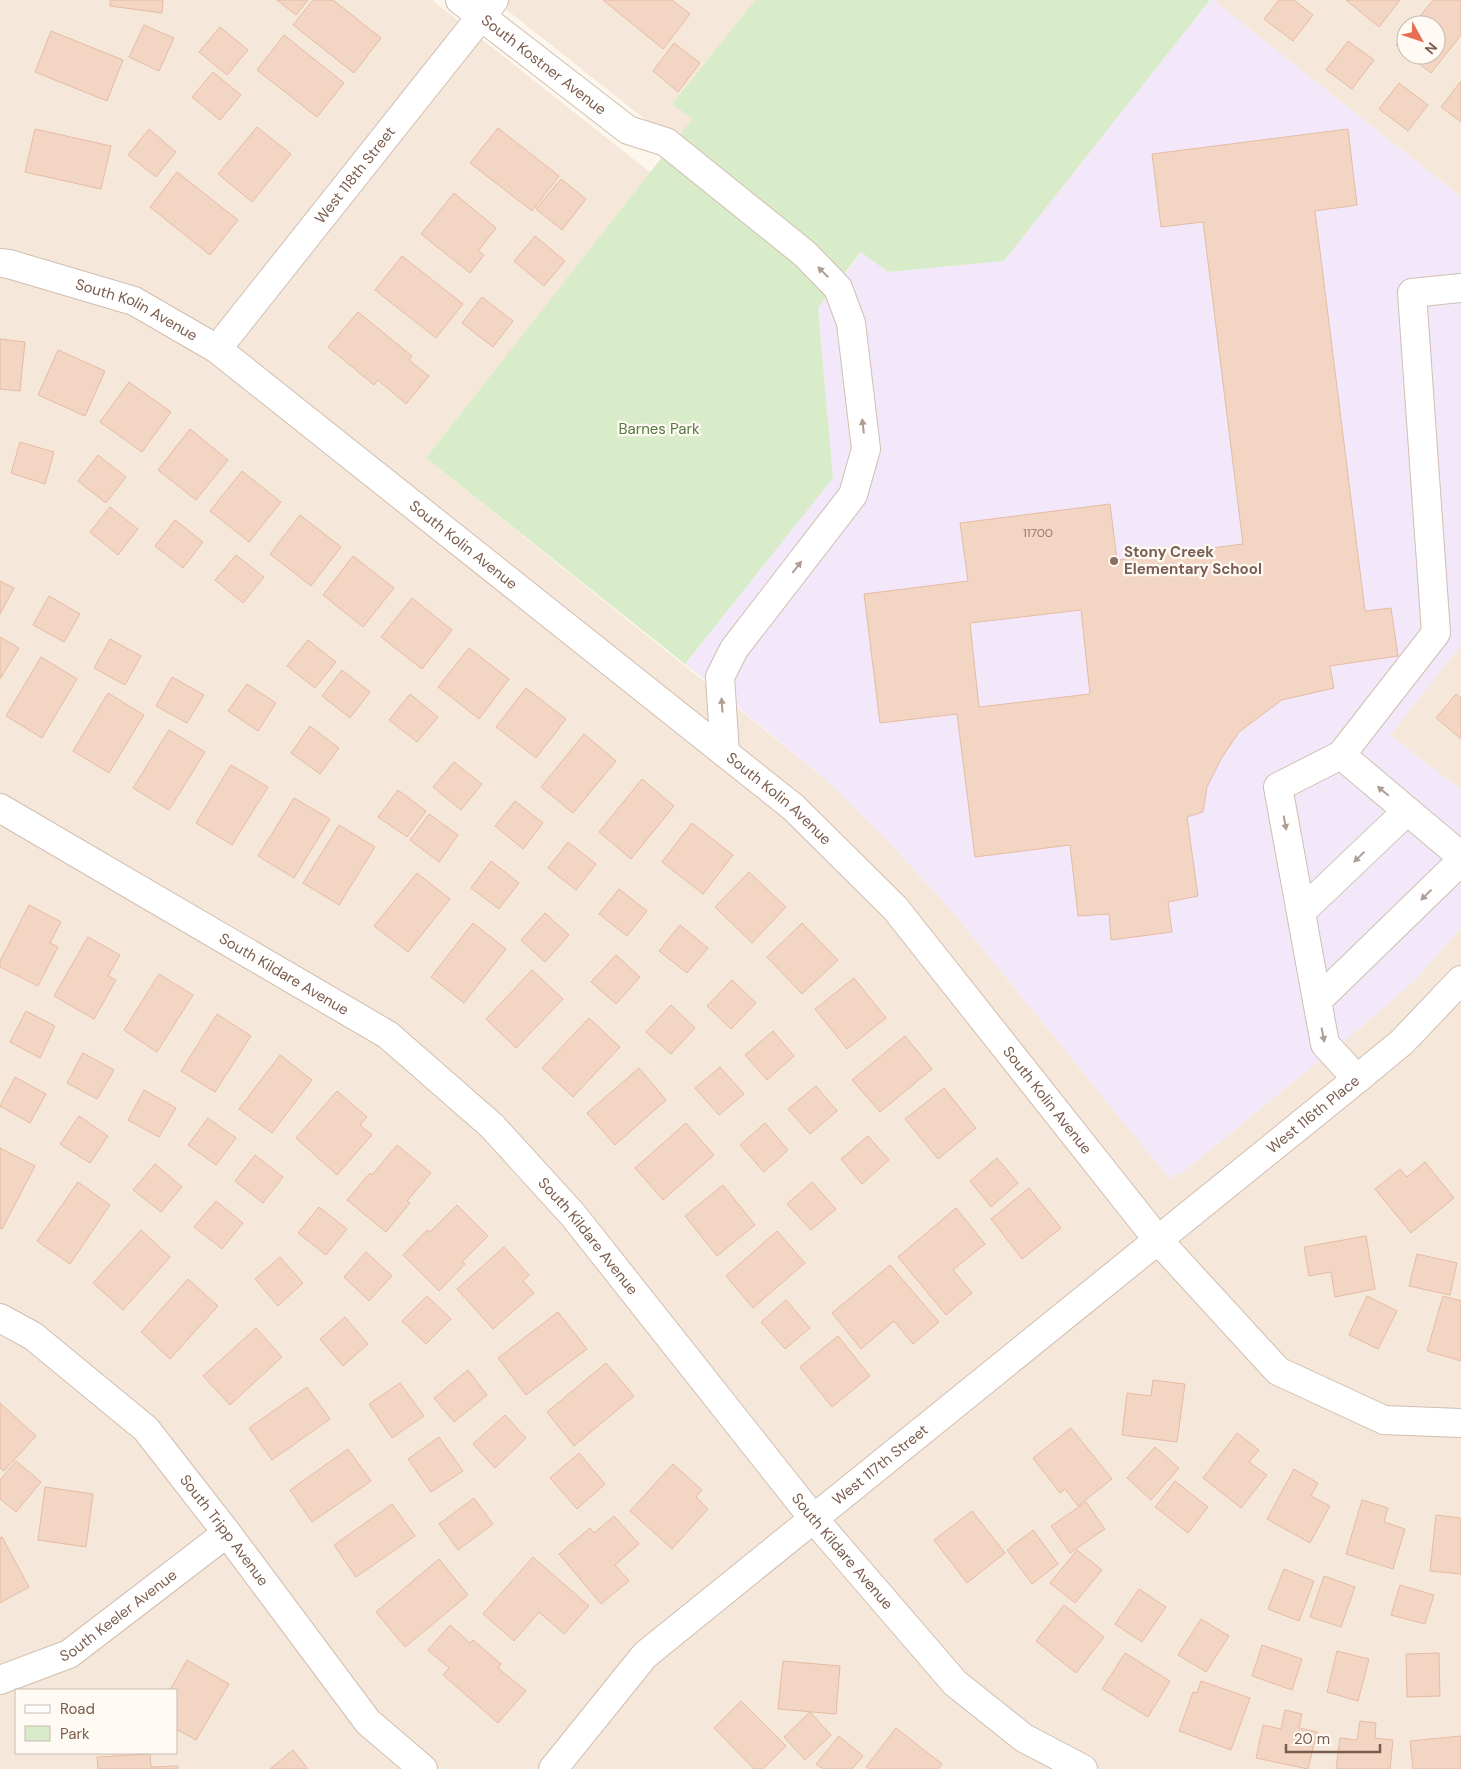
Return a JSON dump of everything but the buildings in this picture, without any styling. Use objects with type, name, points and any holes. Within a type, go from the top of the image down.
[{"type":"street","name":"South Kostner Avenue","points":[[478,5],[628,130],[666,142],[805,254],[838,288],[851,323],[866,449],[853,495],[734,649],[720,677],[725,753]]},
{"type":"street","name":"West 118th Street","points":[[217,349],[478,5]]},
{"type":"street","name":"South Kolin Avenue","points":[[0,263],[10,264],[134,301],[217,349],[793,807],[895,908],[1158,1240],[1278,1371],[1384,1420],[1461,1423]]},
{"type":"street","points":[[1357,1079],[1325,1044],[1278,787],[1341,755],[1436,633],[1412,293],[1461,288]]},
{"type":"street","points":[[1341,755],[1461,856]]},
{"type":"street","name":"South Kildare Avenue","points":[[0,808],[388,1034],[492,1126],[573,1215],[813,1518],[955,1683],[1024,1738],[1083,1769]]},
{"type":"street","points":[[1300,912],[1407,811]]},
{"type":"street","points":[[1317,1002],[1461,861]]},
{"type":"street","name":"West 116th Place","points":[[1158,1240],[1402,1042],[1461,980]]},
{"type":"street","name":"West 117th Street","points":[[553,1769],[645,1655],[1158,1240]]},
{"type":"street","name":"South Tripp Avenue","points":[[0,1318],[33,1336],[146,1429],[227,1533],[368,1722],[423,1769]]},
{"type":"street","name":"South Keeler Avenue","points":[[0,1680],[69,1654],[227,1533]]},
{"type":"shaded area","points":[[0,0],[432,0],[651,173],[426,458],[823,777],[887,840],[951,910],[1169,1178],[1183,1172],[1367,1022],[1417,978],[1461,928],[1461,1769],[0,1769]]},
{"type":"shaded area","points":[[494,0],[755,0],[672,104],[692,119],[674,142]]},
{"type":"shaded area","name":"Stony Creek Elementary School","points":[[1210,0],[1213,0],[1461,197],[1461,645],[1390,735],[1461,790],[1461,928],[1417,978],[1367,1022],[1183,1172],[1169,1178],[951,910],[887,840],[823,777],[685,664],[833,478],[818,308],[862,252],[888,272],[1004,261]]},
{"type":"shaded area","points":[[1213,0],[1461,0],[1461,197]]},
{"type":"shaded area","points":[[1461,645],[1461,790],[1390,735]]},
{"type":"green space","name":"Barnes Park","points":[[755,0],[1210,0],[1004,261],[888,272],[861,252],[818,308],[833,478],[685,664],[426,458],[692,119],[672,104]]},
{"type":"place","name":"Stony Creek Elementary School","points":[[1114,561]]}]
